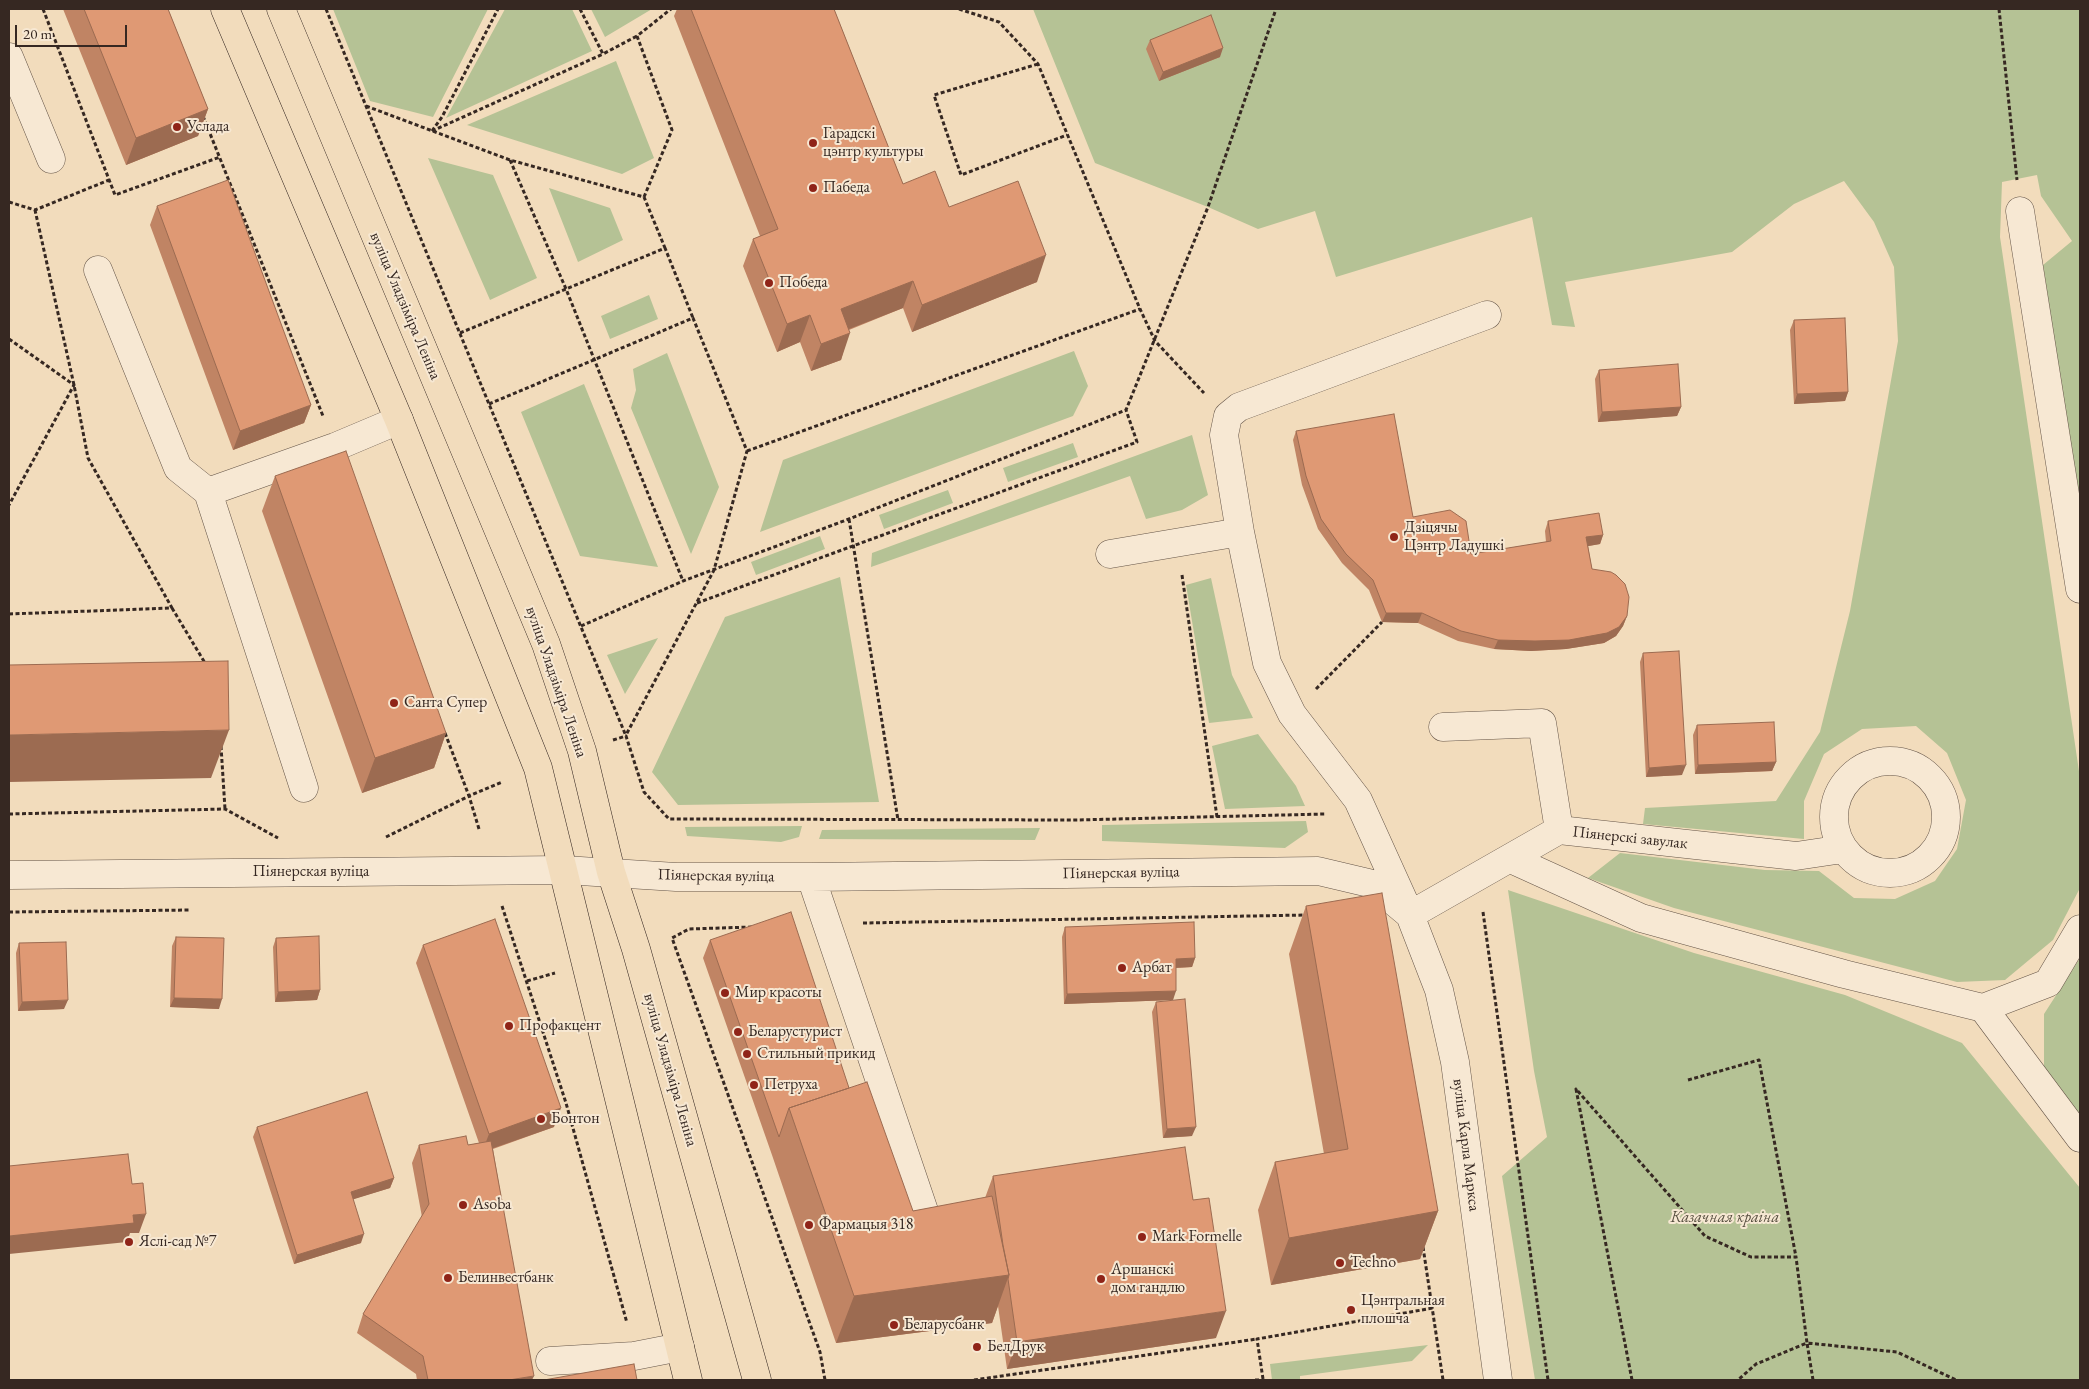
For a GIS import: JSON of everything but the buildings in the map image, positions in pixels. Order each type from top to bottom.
[{"type":"main road","points":[[225,9],[399,420],[538,768],[688,1380]]},
{"type":"main road","name":"вуліца Уладзіміра Леніна","points":[[280,9],[546,644],[582,751],[612,872],[639,958],[757,1380]]},
{"type":"street","points":[[9,57],[51,159]]},
{"type":"street","points":[[2020,211],[2080,589]]},
{"type":"street","points":[[98,270],[178,468],[208,492],[304,788]]},
{"type":"street","points":[[1228,416],[1239,407],[1487,315]]},
{"type":"street","name":"вуліца Карла Маркса","points":[[1228,416],[1224,435],[1240,532],[1267,663],[1292,714],[1358,800],[1410,915],[1439,990],[1455,1062],[1498,1380]]},
{"type":"street","points":[[208,492],[335,447],[399,420]]},
{"type":"street","points":[[1110,554],[1240,532]]},
{"type":"street","points":[[1443,727],[1542,723],[1559,830]]},
{"type":"street","points":[[1892,760],[1909,763],[1925,772],[1937,785],[1944,801],[1945,828],[1935,852],[1922,864],[1905,872],[1888,874],[1870,871],[1855,862],[1843,849],[1835,833],[1833,816],[1836,798],[1844,782],[1858,770],[1874,763],[1892,760]]},
{"type":"street","name":"Піянерскі завулак","points":[[1410,915],[1559,830],[1796,856],[1843,849]]},
{"type":"street","points":[[1511,859],[1640,918],[1844,974],[1983,1008],[2048,983],[2080,929]]},
{"type":"street","name":"Піянерская вуліца","points":[[9,875],[564,870],[676,877],[811,877],[1318,872],[1373,884],[1410,915]]},
{"type":"street","points":[[811,877],[926,1217]]},
{"type":"street","points":[[1983,1008],[2080,1138]]},
{"type":"street","points":[[550,1361],[634,1356],[680,1347]]},
{"type":"path","points":[[43,9],[115,195],[220,157]]},
{"type":"path","points":[[326,9],[626,736],[644,792],[669,819],[1076,820],[1364,813]]},
{"type":"path","points":[[432,131],[442,117],[498,9]]},
{"type":"path","points":[[580,9],[603,54]]},
{"type":"path","points":[[432,131],[603,54],[637,36],[670,9]]},
{"type":"path","points":[[959,9],[999,22],[1038,64],[1140,310],[1155,341],[1228,416]]},
{"type":"path","points":[[697,603],[1137,442],[1126,410],[1208,207],[1276,9]]},
{"type":"path","points":[[1999,9],[2020,211]]},
{"type":"path","points":[[607,741],[626,736],[714,570],[747,451],[644,197],[672,130],[637,36]]},
{"type":"path","points":[[1038,64],[934,95],[961,175],[1067,135]]},
{"type":"path","points":[[366,106],[510,160],[644,197]]},
{"type":"path","points":[[201,111],[335,447]]},
{"type":"path","points":[[510,160],[566,289],[683,582]]},
{"type":"path","points":[[9,202],[35,210],[109,180]]},
{"type":"path","points":[[35,210],[74,385],[88,458],[172,608],[207,666]]},
{"type":"path","points":[[460,333],[665,248]]},
{"type":"path","points":[[747,451],[1140,310]]},
{"type":"path","points":[[489,404],[693,318]]},
{"type":"path","points":[[9,339],[74,385]]},
{"type":"path","points":[[9,505],[74,385]]},
{"type":"path","points":[[581,626],[683,582],[1126,410]]},
{"type":"path","points":[[849,519],[898,820]]},
{"type":"path","points":[[1176,544],[1182,572],[1217,816]]},
{"type":"path","points":[[9,614],[172,608]]},
{"type":"path","points":[[1292,714],[1382,622]]},
{"type":"path","points":[[445,732],[469,796],[479,830]]},
{"type":"path","points":[[221,741],[225,809]]},
{"type":"path","points":[[382,839],[469,796],[502,782]]},
{"type":"path","points":[[9,814],[225,809],[287,842]]},
{"type":"path","points":[[1478,877],[1548,1380]]},
{"type":"path","points":[[503,906],[568,1112],[628,1324],[634,1356]]},
{"type":"path","points":[[827,924],[1311,915]]},
{"type":"path","points":[[758,927],[689,930],[672,938],[820,1352],[825,1380]]},
{"type":"path","points":[[527,981],[556,973]]},
{"type":"path","points":[[1688,1080],[1759,1060],[1796,1258],[1813,1380]]},
{"type":"path","points":[[1632,1380],[1576,1089],[1705,1236],[1751,1257],[1796,1258]]},
{"type":"path","points":[[1422,1239],[1443,1380]]},
{"type":"path","points":[[974,1380],[1257,1339],[1432,1308]]},
{"type":"path","points":[[1256,1380],[1263,1380],[1257,1339]]},
{"type":"path","points":[[1738,1380],[1756,1364],[1807,1343],[1897,1352],[1956,1380]]},
{"type":"green space","points":[[333,9],[488,9],[433,117],[370,101]]},
{"type":"green space","points":[[505,9],[572,9],[592,51],[446,118]]},
{"type":"green space","points":[[591,9],[652,9],[605,37]]},
{"type":"green space","points":[[1033,9],[2080,9],[2080,511],[2043,265],[2072,241],[2041,196],[2037,175],[2002,182],[2000,237],[2080,778],[2080,888],[2053,940],[2005,980],[1957,982],[1674,908],[1588,878],[1620,853],[1765,870],[1819,871],[1854,898],[1895,899],[1935,881],[1957,849],[1966,800],[1947,753],[1916,726],[1862,729],[1824,754],[1804,801],[1804,839],[1643,824],[1645,808],[1776,801],[1820,732],[1850,611],[1898,341],[1894,267],[1874,222],[1844,181],[1794,204],[1732,252],[1565,282],[1575,327],[1552,325],[1532,217],[1336,277],[1315,211],[1258,229],[1208,207],[1095,163]]},
{"type":"green space","points":[[616,61],[654,158],[622,174],[467,125]]},
{"type":"green space","points":[[428,158],[493,175],[537,278],[490,300]]},
{"type":"green space","points":[[549,188],[610,208],[623,240],[578,262]]},
{"type":"green space","points":[[649,295],[658,319],[610,339],[601,316]]},
{"type":"green space","points":[[1074,351],[1088,386],[1073,416],[760,532],[783,460]]},
{"type":"green space","points":[[667,353],[719,487],[691,554],[631,408],[636,390],[633,369]]},
{"type":"green space","points":[[584,384],[658,567],[580,556],[521,412]]},
{"type":"green space","points":[[1192,435],[1208,495],[1182,510],[1146,519],[1130,476],[871,567],[872,553]]},
{"type":"green space","points":[[1073,443],[1078,457],[1008,482],[1003,468]]},
{"type":"green space","points":[[948,490],[953,503],[884,529],[879,515]]},
{"type":"green space","points":[[820,536],[825,549],[756,575],[751,562]]},
{"type":"green space","points":[[840,577],[879,802],[678,805],[652,772],[725,617]]},
{"type":"green space","points":[[1211,578],[1232,675],[1253,718],[1209,723],[1186,585]]},
{"type":"green space","points":[[658,638],[625,694],[607,655]]},
{"type":"green space","points":[[1258,734],[1296,786],[1305,806],[1225,809],[1212,746]]},
{"type":"green space","points":[[1306,821],[1308,832],[1285,848],[1102,841],[1102,825]]},
{"type":"green space","points":[[802,826],[799,837],[781,842],[687,836],[685,827]]},
{"type":"green space","points":[[1040,828],[1035,840],[819,839],[822,830]]},
{"type":"green space","name":"Казачная краіна","points":[[1508,890],[1694,953],[1845,995],[1962,1043],[2080,1188],[2080,1380],[1535,1380],[1502,1176],[1547,1137],[1534,1071]]},
{"type":"green space","points":[[2080,958],[2080,1122],[2044,1069],[2044,1014]]},
{"type":"green space","points":[[1428,1345],[1412,1361],[1300,1376],[1300,1380],[1272,1380],[1270,1364]]},
{"type":"place","name":"Услада","points":[[177,127]]},
{"type":"place","name":"Гарадскі цэнтр культуры","points":[[813,143]]},
{"type":"place","name":"Пабеда","points":[[813,188]]},
{"type":"place","name":"Победа","points":[[769,283]]},
{"type":"place","name":"Дзіцячы Цэнтр Ладушкі","points":[[1394,537]]},
{"type":"place","name":"Санта Супер","points":[[394,703]]},
{"type":"place","name":"Арбат","points":[[1122,968]]},
{"type":"place","name":"Мир красоты","points":[[725,993]]},
{"type":"place","name":"Профакцент","points":[[509,1026]]},
{"type":"place","name":"Беларустурист","points":[[738,1032]]},
{"type":"place","name":"Стильный прикид","points":[[747,1054]]},
{"type":"place","name":"Петруха","points":[[754,1085]]},
{"type":"place","name":"Бонтон","points":[[541,1119]]},
{"type":"place","name":"Asoba","points":[[463,1205]]},
{"type":"place","name":"Фармацыя 318","points":[[809,1225]]},
{"type":"place","name":"Mark Formelle","points":[[1142,1237]]},
{"type":"place","name":"Яслі-сад №7","points":[[129,1242]]},
{"type":"place","name":"Techno","points":[[1340,1263]]},
{"type":"place","name":"Белинвестбанк","points":[[448,1278]]},
{"type":"place","name":"Аршанскі дом гандлю","points":[[1101,1279]]},
{"type":"place","name":"Цэнтральная плошча","points":[[1351,1310]]},
{"type":"place","name":"Беларусбанк","points":[[894,1325]]},
{"type":"place","name":"БелДрук","points":[[977,1347]]}]
